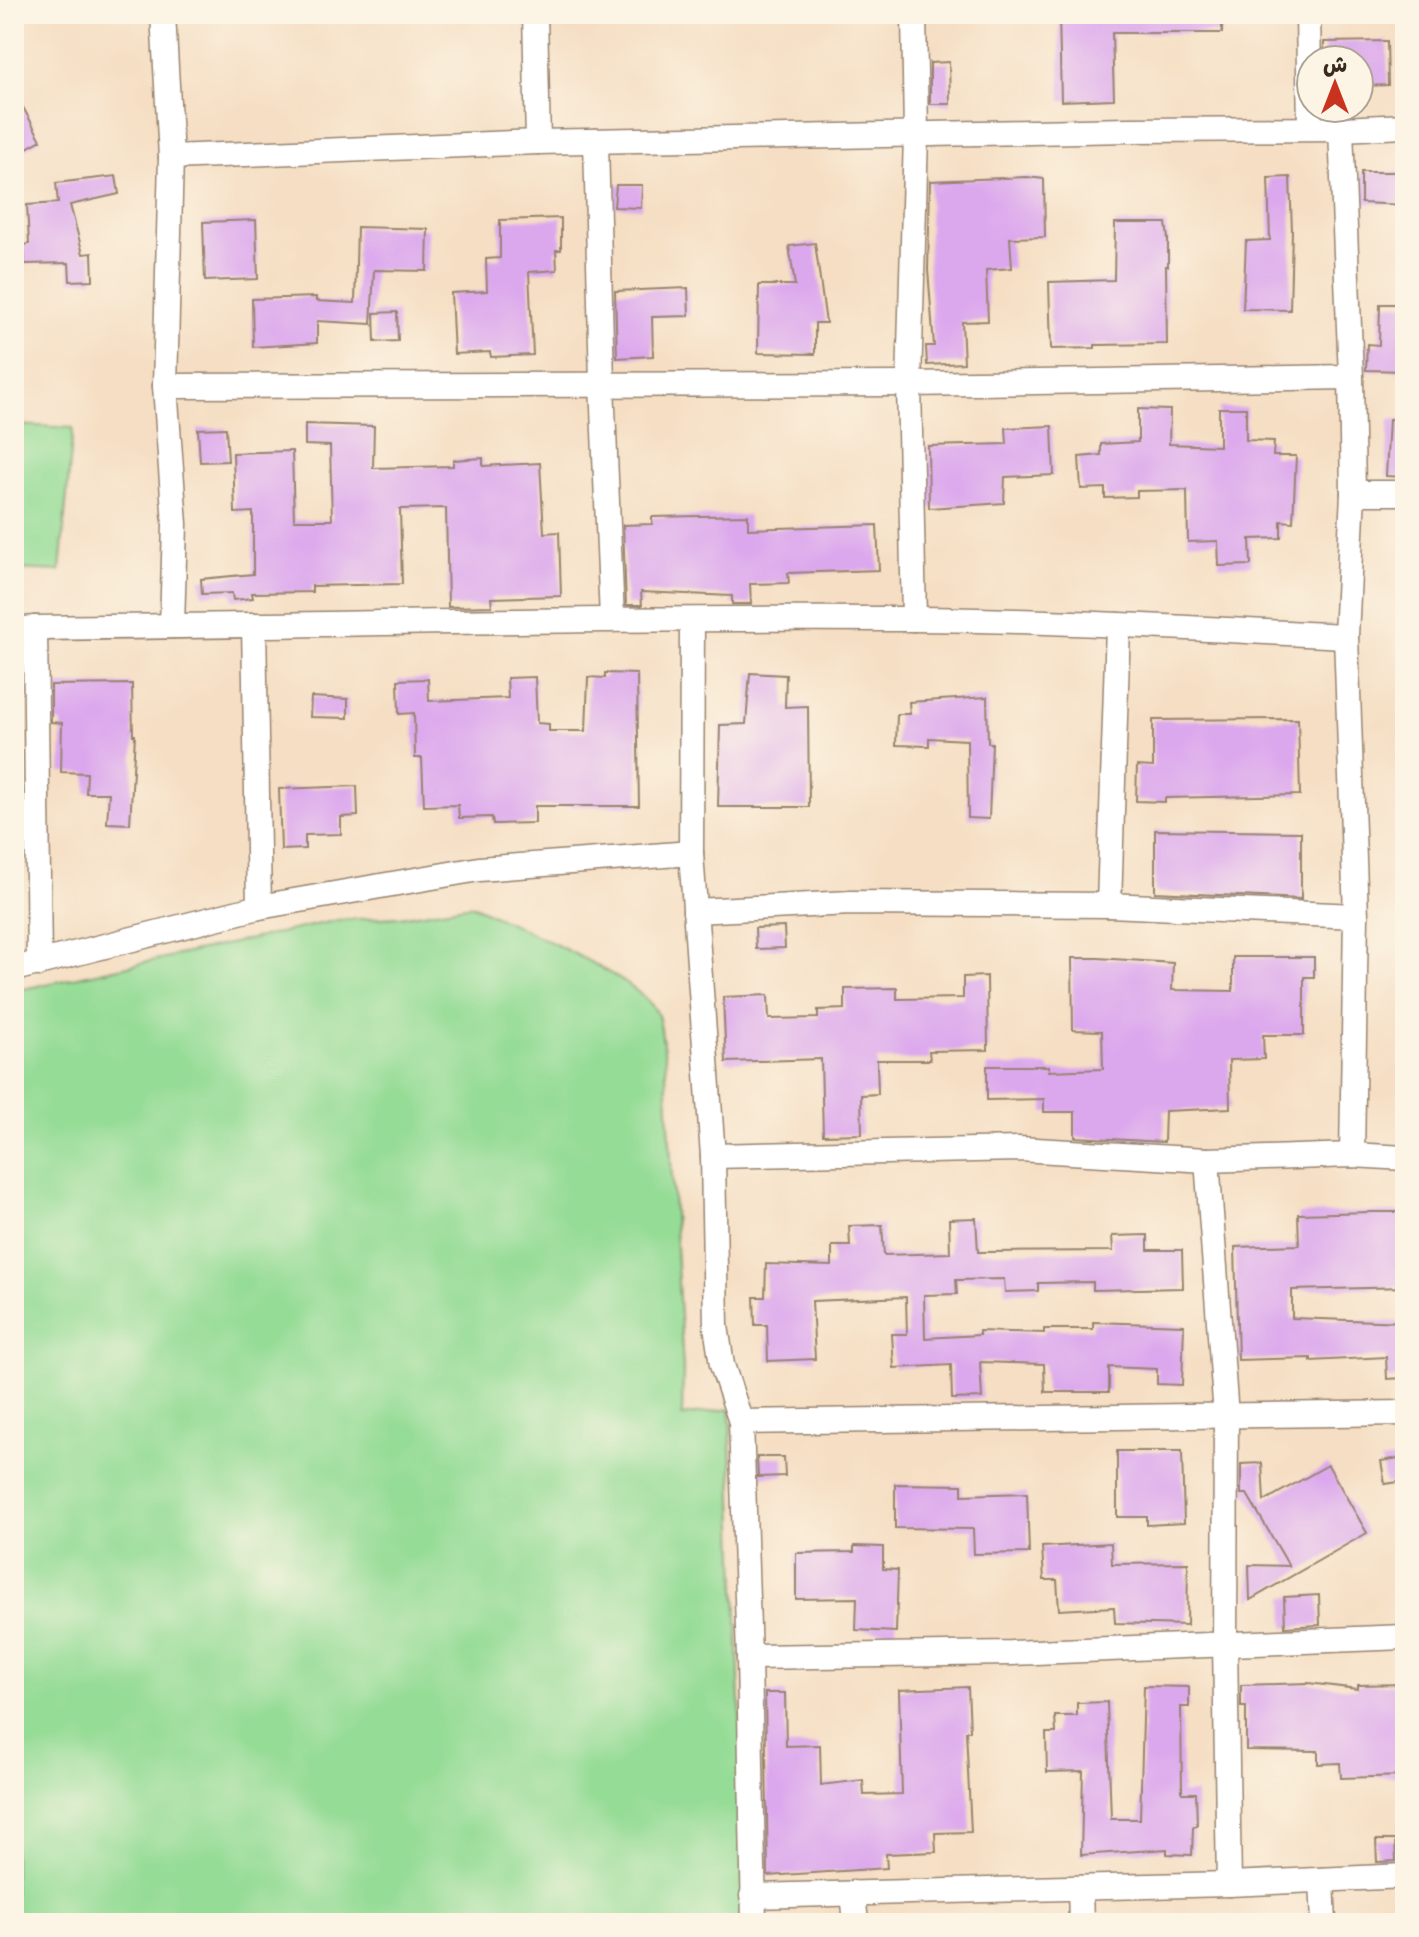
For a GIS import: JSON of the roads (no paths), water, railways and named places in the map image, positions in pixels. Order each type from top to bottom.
[{"type":"street","points":[[163,14],[171,157],[165,386],[175,524],[172,626]]},
{"type":"street","points":[[535,14],[538,142]]},
{"type":"street","points":[[914,14],[916,135],[909,384],[914,619]]},
{"type":"street","points":[[1308,14],[1310,128]]},
{"type":"street","points":[[171,157],[538,142],[1405,126]]},
{"type":"street","points":[[1341,129],[1353,493],[1346,636],[1356,916],[1352,1155]]},
{"type":"street","points":[[596,141],[612,619]]},
{"type":"street","points":[[165,386],[909,384],[1351,377]]},
{"type":"street","points":[[1353,493],[1405,493]]},
{"type":"street","points":[[39,964],[25,629],[612,619],[914,619],[1346,636]]},
{"type":"street","points":[[692,621],[691,853],[713,1156],[716,1326],[722,1365],[741,1422],[754,1923]]},
{"type":"street","points":[[254,625],[259,907]]},
{"type":"street","points":[[1109,905],[1118,625]]},
{"type":"street","points":[[14,969],[259,907],[479,869],[691,853]]},
{"type":"street","points":[[695,911],[850,903],[1109,905],[1356,916]]},
{"type":"street","points":[[713,1156],[1019,1149],[1207,1160],[1352,1155],[1405,1158]]},
{"type":"street","points":[[1207,1160],[1226,1416],[1225,1644],[1229,1884]]},
{"type":"street","points":[[741,1422],[1405,1413]]},
{"type":"street","points":[[749,1657],[1011,1653],[1405,1637]]},
{"type":"street","points":[[752,1896],[1229,1884],[1405,1876]]},
{"type":"street","points":[[1322,1880],[1324,1923]]},
{"type":"street","points":[[1080,1888],[1081,1923]]},
{"type":"street","points":[[853,1893],[856,1923]]}]
